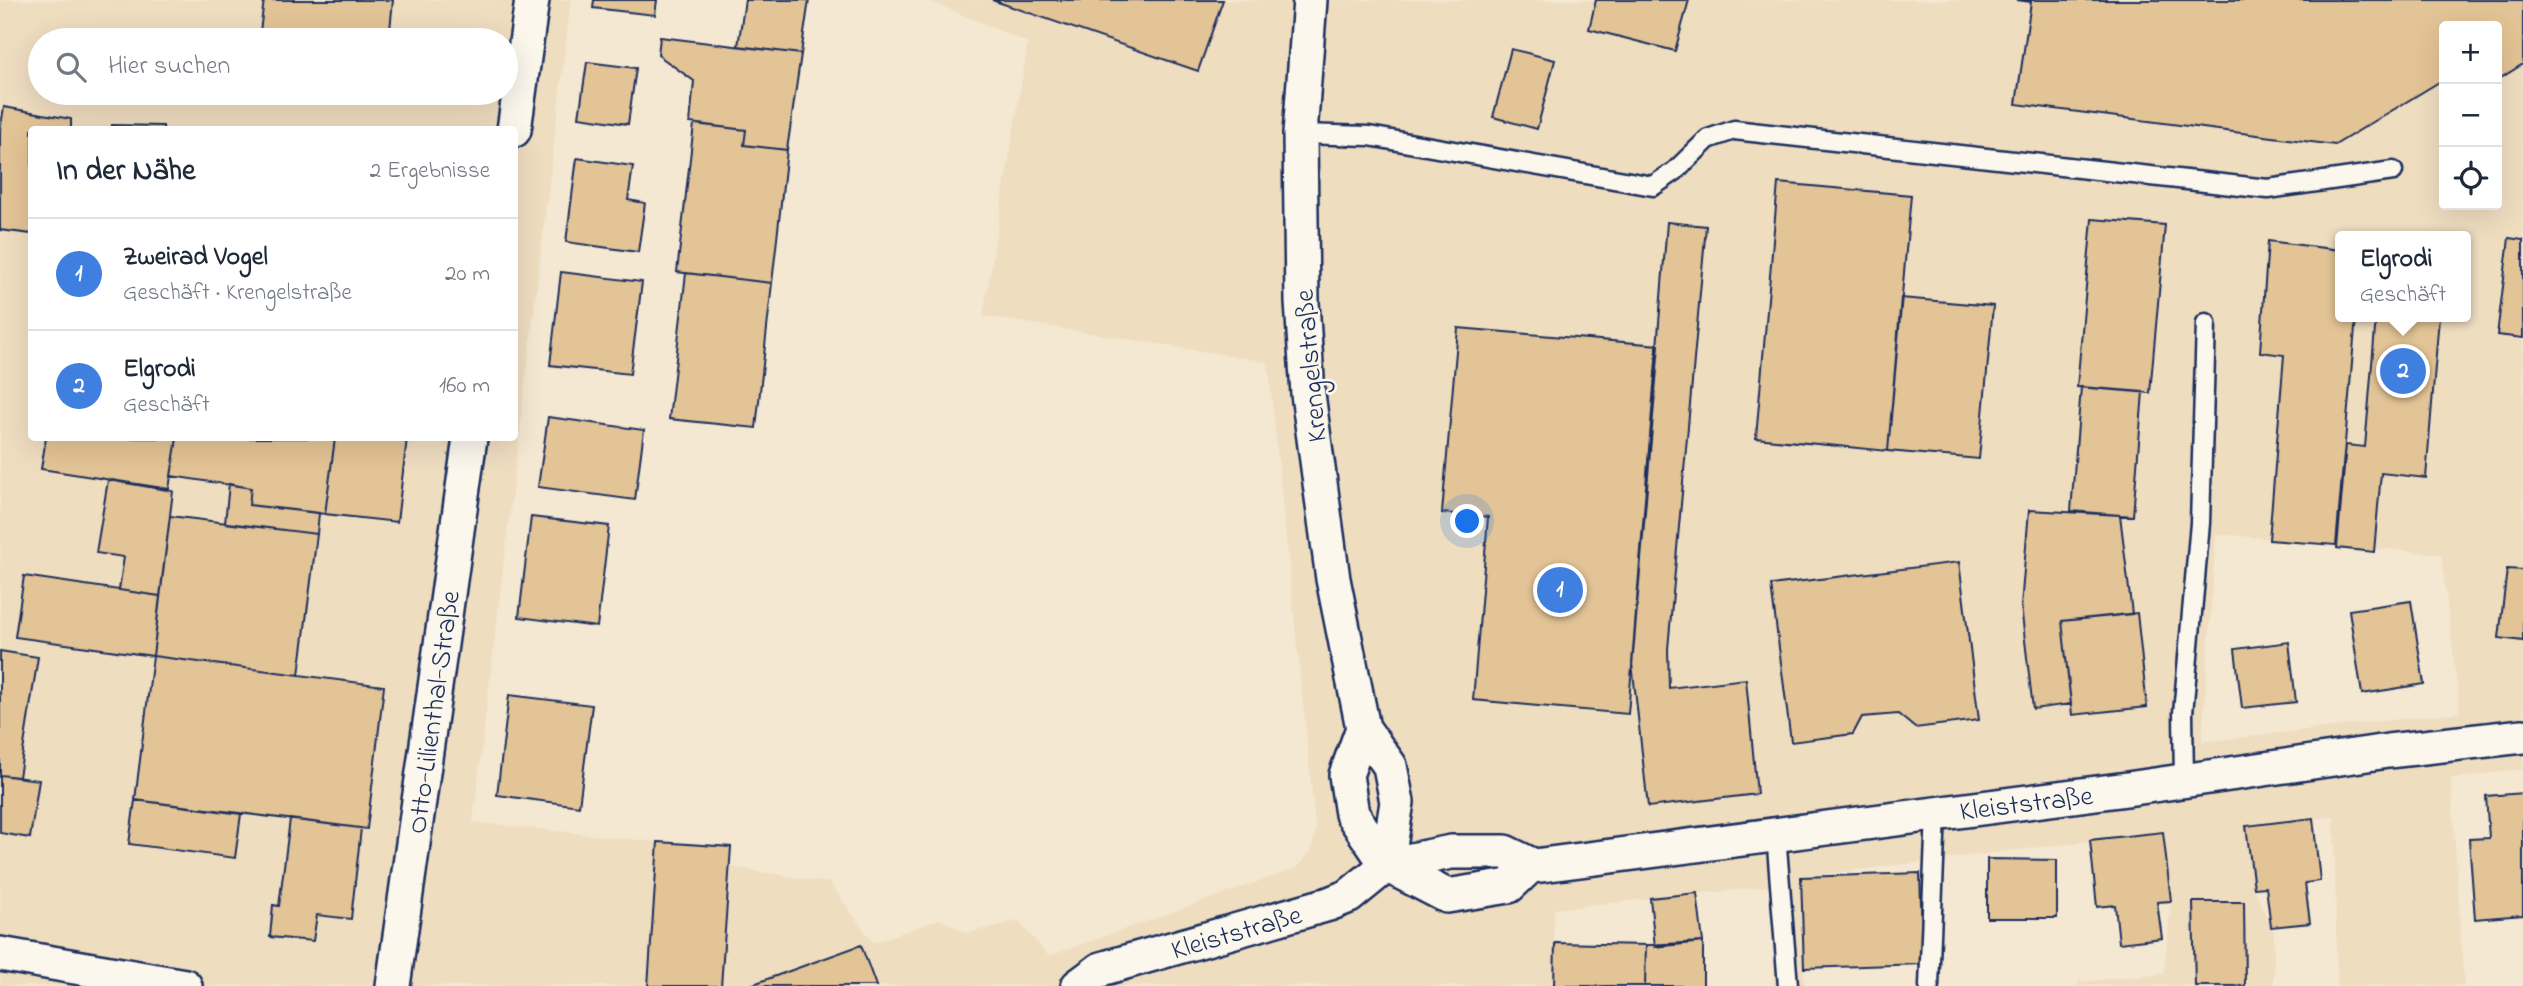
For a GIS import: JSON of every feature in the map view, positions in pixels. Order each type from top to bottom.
[{"type":"street","points":[[518,103],[533,0]]},
{"type":"street","name":"Krengelstraße","points":[[1310,0],[1300,134],[1302,302],[1308,394],[1333,579],[1363,727],[1390,766],[1397,802],[1387,865]]},
{"type":"street","points":[[515,126],[518,105]]},
{"type":"street","name":"Otto-Lilienthal-Straße","points":[[393,986],[470,441]]},
{"type":"street","points":[[1363,727],[1346,775],[1352,814],[1387,865]]},
{"type":"street","name":"Kleiststraße","points":[[1078,986],[1101,969],[1329,904],[1349,896],[1387,865],[1447,896],[1508,886],[1529,867],[2184,781],[2388,751],[2523,736]]},
{"type":"street","points":[[0,954],[185,986]]},
{"type":"lane","points":[[1300,134],[1369,136],[1653,186],[1675,171],[1708,139],[1734,130],[2279,190],[2392,171]]},
{"type":"lane","points":[[2184,781],[2183,713],[2200,523],[2206,323]]},
{"type":"lane","points":[[1929,986],[1935,899],[1936,813]]},
{"type":"lane","points":[[1776,834],[1788,986]]},
{"type":"shaded area","points":[[0,0],[571,0],[473,822],[658,842],[730,867],[830,883],[873,943],[940,919],[967,933],[1018,921],[1049,956],[1297,868],[1311,851],[1316,831],[1268,362],[983,316],[1028,43],[928,0],[2523,0],[2523,769],[2451,779],[2464,986],[2337,986],[2334,817],[2246,826],[2254,888],[2274,932],[2274,986],[2078,986],[2078,982],[2164,974],[2171,901],[2163,832],[1802,877],[1804,986],[1774,986],[1772,886],[1554,909],[1554,986],[0,986]],"holes":[[[2216,534],[2441,554],[2460,712],[2202,742]]]},
{"type":"building","points":[[264,0],[393,0],[390,28],[260,28]]},
{"type":"building","points":[[594,0],[657,0],[655,15],[593,8]]},
{"type":"building","points":[[745,0],[809,0],[801,54],[738,46]]},
{"type":"building","points":[[992,0],[1223,0],[1198,71]]},
{"type":"building","points":[[1596,0],[1689,0],[1675,51],[1589,29]]},
{"type":"building","points":[[2017,0],[2523,0],[2523,64],[2502,77],[2502,21],[2439,21],[2439,82],[2335,145],[2016,104],[2031,2]]},
{"type":"building","points":[[660,37],[801,54],[787,150],[744,145],[746,130],[690,123],[694,81],[658,55]]},
{"type":"building","points":[[1511,49],[1555,60],[1537,129],[1493,117]]},
{"type":"building","points":[[587,62],[636,68],[628,124],[579,117]]},
{"type":"building","points":[[4,107],[71,119],[71,126],[28,126],[28,234],[0,230],[0,131]]},
{"type":"building","points":[[694,124],[746,130],[744,145],[787,150],[772,283],[677,272]]},
{"type":"building","points":[[577,158],[633,166],[628,200],[645,203],[638,252],[566,242]]},
{"type":"building","points":[[1778,183],[1911,195],[1888,451],[1756,438]]},
{"type":"building","points":[[2092,219],[2165,225],[2150,393],[2077,387]]},
{"type":"building","points":[[1667,222],[1706,226],[1668,649],[1669,688],[1746,679],[1757,794],[1648,807],[1632,663]]},
{"type":"building","points":[[2509,238],[2523,240],[2523,338],[2497,335]]},
{"type":"building","points":[[2268,241],[2335,249],[2335,322],[2356,322],[2336,545],[2269,540],[2284,355],[2260,352]]},
{"type":"building","points":[[561,272],[642,282],[630,374],[550,365]]},
{"type":"building","points":[[686,273],[772,283],[756,428],[669,419]]},
{"type":"building","points":[[1901,298],[1993,306],[1979,459],[1888,451]]},
{"type":"building","points":[[2376,322],[2439,322],[2426,478],[2381,473],[2374,552],[2337,548],[2346,445],[2365,447]]},
{"type":"building","points":[[1458,328],[1659,345],[1628,714],[1473,700],[1488,517],[1442,513]]},
{"type":"building","points":[[2081,387],[2143,392],[2133,516],[2071,511]]},
{"type":"building","points":[[548,417],[644,430],[635,500],[538,487]]},
{"type":"building","points":[[46,441],[177,441],[169,489],[41,469]]},
{"type":"building","points":[[177,441],[335,441],[325,514],[249,505],[251,488],[171,476]]},
{"type":"building","points":[[335,441],[407,441],[397,522],[325,514]]},
{"type":"building","points":[[108,480],[173,491],[160,596],[119,590],[124,557],[96,553]]},
{"type":"building","points":[[229,484],[251,488],[249,505],[319,513],[317,534],[225,523]]},
{"type":"building","points":[[2029,510],[2120,515],[2132,614],[2062,621],[2071,704],[2033,709],[2021,606]]},
{"type":"building","points":[[170,516],[317,534],[299,675],[153,656]]},
{"type":"building","points":[[531,517],[609,526],[597,627],[519,617]]},
{"type":"building","points":[[1959,562],[1979,720],[1915,728],[1898,714],[1862,717],[1853,734],[1791,742],[1771,585]]},
{"type":"building","points":[[2507,569],[2523,570],[2523,641],[2499,638]]},
{"type":"building","points":[[24,576],[160,596],[153,656],[15,637]]},
{"type":"building","points":[[2411,601],[2424,684],[2362,694],[2349,610]]},
{"type":"building","points":[[2137,613],[2147,707],[2072,715],[2062,621]]},
{"type":"building","points":[[2289,642],[2296,702],[2242,708],[2235,649]]},
{"type":"building","points":[[0,651],[38,657],[19,777],[0,775]]},
{"type":"building","points":[[153,656],[384,686],[367,829],[135,800]]},
{"type":"building","points":[[509,695],[592,705],[579,806],[497,795]]},
{"type":"building","points":[[0,775],[39,780],[30,838],[0,833]]},
{"type":"building","points":[[2523,793],[2523,915],[2475,919],[2469,839],[2489,838],[2486,796]]},
{"type":"building","points":[[135,800],[241,814],[235,858],[129,844]]},
{"type":"building","points":[[2313,818],[2320,881],[2305,883],[2310,923],[2271,927],[2266,887],[2254,888],[2246,826]]},
{"type":"building","points":[[290,819],[361,828],[351,919],[317,915],[313,941],[270,937],[273,905],[279,906]]},
{"type":"building","points":[[2163,832],[2171,901],[2157,902],[2162,938],[2119,943],[2115,905],[2097,907],[2090,840]]},
{"type":"building","points":[[658,842],[731,847],[721,986],[648,986]]},
{"type":"building","points":[[1987,859],[2057,860],[2057,918],[1987,918]]},
{"type":"building","points":[[1920,873],[1923,964],[1804,968],[1801,877]]},
{"type":"building","points":[[1697,893],[1703,942],[1655,947],[1650,898]]},
{"type":"building","points":[[2193,902],[2244,902],[2245,986],[2195,986]]},
{"type":"building","points":[[1703,942],[1703,986],[1645,986],[1646,945]]},
{"type":"building","points":[[1555,943],[1646,945],[1645,986],[1554,986]]},
{"type":"building","points":[[861,945],[876,986],[751,985]]},
{"type":"place","name":"Elgrodi","points":[[2403,371]]},
{"type":"place","name":"Zweirad Vogel","points":[[1560,590]]}]
